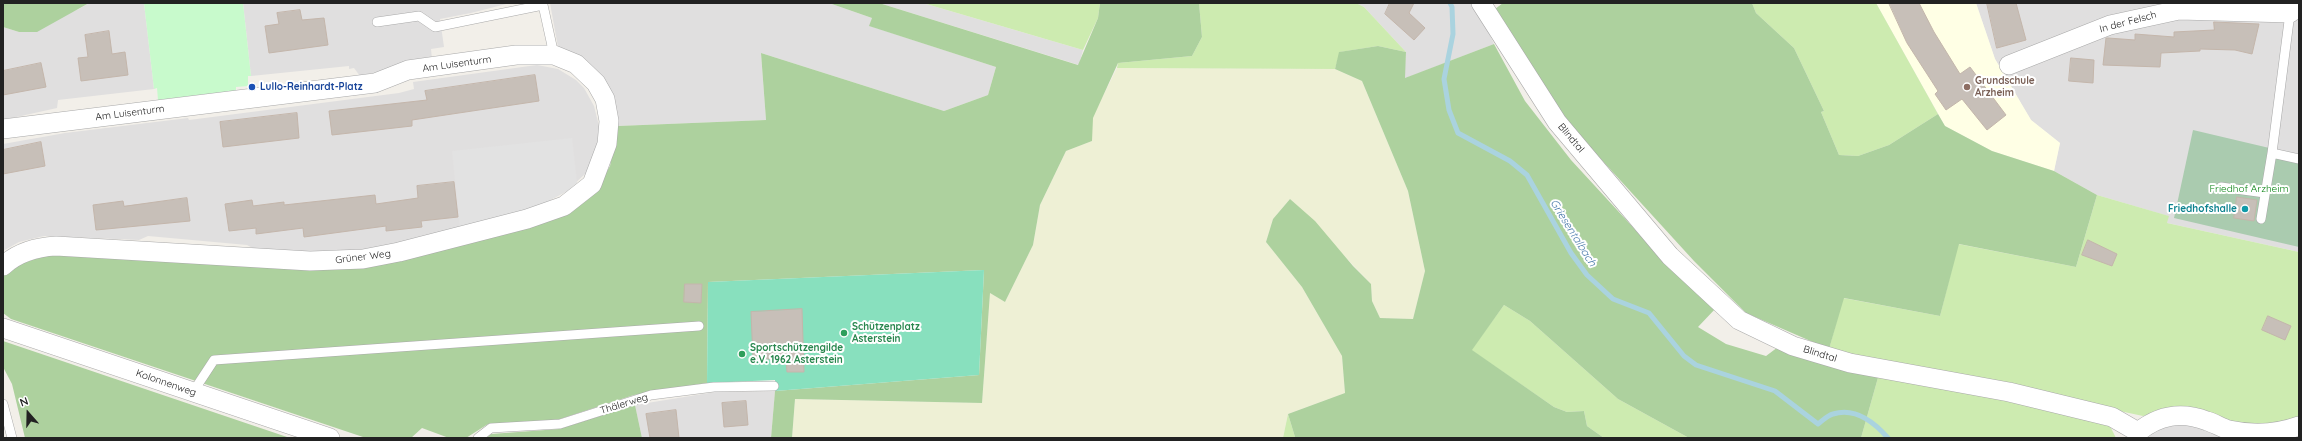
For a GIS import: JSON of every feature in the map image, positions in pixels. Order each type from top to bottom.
[{"type":"street","name":"Blindtal","points":[[1481,3],[1557,122],[1670,256],[1739,320],[1793,346],[1850,363],[2031,397],[2112,417],[2135,435],[2156,420],[2174,414],[2192,416],[2229,430],[2239,431],[2266,433],[2281,432],[2299,426]]},
{"type":"street","name":"In der Felsch","points":[[2009,65],[2110,25],[2179,10],[2294,10]]},
{"type":"street","name":"Am Luisenturm","points":[[3,129],[328,90],[375,83],[408,70],[516,56],[554,55],[572,62],[585,71]]},
{"type":"street","name":"Grüner Weg","points":[[3,266],[10,259],[25,252],[42,247],[56,246],[310,261],[363,259],[399,252],[527,219],[564,206],[592,184],[601,164],[607,144],[609,121],[605,99],[596,83],[585,71]]},
{"type":"street","name":"Kolonnenweg","points":[[3,328],[330,438]]},
{"type":"lane","points":[[377,22],[419,16],[435,28],[543,5],[554,55]]},
{"type":"lane","points":[[2261,219],[2294,10]]},
{"type":"lane","points":[[2272,153],[2299,159]]},
{"type":"lane","points":[[2221,187],[2265,193]]},
{"type":"lane","points":[[193,392],[214,360],[699,326]]},
{"type":"lane","name":"Thälerweg","points":[[478,438],[491,428],[560,424],[651,395],[714,387],[774,386]]},
{"type":"lane","points":[[3,404],[12,438]]},
{"type":"shaded area","points":[[89,3],[144,3],[154,89],[58,100],[57,108],[3,120],[3,27],[19,32],[79,9]]},
{"type":"shaded area","points":[[243,3],[510,3],[440,19],[444,47],[431,49],[432,59],[360,76],[354,68],[349,69],[349,66],[251,76]]},
{"type":"shaded area","points":[[550,3],[829,3],[872,18],[870,26],[996,67],[988,95],[944,111],[761,53],[766,120],[618,126],[582,58],[558,47]]},
{"type":"shaded area","points":[[879,3],[923,3],[1083,50],[1079,65]]},
{"type":"shaded area","points":[[1356,3],[1472,3],[1481,16],[1494,44],[1404,79],[1406,52],[1364,7]]},
{"type":"shaded area","name":"Grundschule Arzheim","points":[[1876,3],[1976,3],[1995,59],[2031,120],[2060,143],[2054,171],[1992,151],[1945,126]]},
{"type":"shaded area","points":[[1976,3],[2299,3],[2299,252],[2167,223],[2168,216],[2097,195],[2054,171],[2060,143],[2031,120],[1995,59]]},
{"type":"shaded area","points":[[537,65],[558,69],[576,80],[584,88],[594,106],[599,126],[599,140],[586,173],[567,191],[539,206],[400,244],[351,253],[256,250],[247,245],[148,236],[139,240],[44,236],[19,242],[3,251],[3,144],[65,133],[188,118],[189,120],[399,93],[414,89],[413,82]]},
{"type":"shaded area","points":[[1117,68],[1335,69],[1362,81],[1408,191],[1425,271],[1413,319],[1380,318],[1372,301],[1371,284],[1290,199],[1273,219],[1266,242],[1302,287],[1342,356],[1345,393],[1288,414],[1283,438],[792,438],[795,399],[982,403],[990,293],[1005,302],[1033,245],[1040,205],[1066,151],[1092,141],[1092,118]]},
{"type":"shaded area","points":[[572,138],[577,183],[567,191],[539,206],[460,228],[452,151]]},
{"type":"shaded area","points":[[775,391],[771,438],[642,438],[635,405],[715,392]]},
{"type":"shaded area","points":[[2174,419],[2264,438],[2144,438]]},
{"type":"green space","points":[[3,3],[89,3],[37,32],[19,32],[3,27]]},
{"type":"green space","points":[[144,3],[243,3],[251,76],[248,76],[248,86],[236,87],[236,91],[158,100],[157,88],[154,89]]},
{"type":"green space","points":[[829,3],[879,3],[1078,65],[1098,18],[1100,3],[1199,3],[1202,37],[1192,56],[1118,63],[1093,118],[1092,141],[1066,151],[1040,205],[1033,245],[1005,302],[990,293],[982,403],[795,399],[792,438],[771,438],[775,391],[979,375],[984,270],[708,282],[707,383],[634,395],[557,420],[488,424],[466,438],[449,438],[422,428],[411,438],[366,438],[11,319],[3,313],[3,276],[17,265],[48,254],[309,269],[524,228],[601,181],[610,166],[618,126],[766,120],[761,53],[944,111],[988,95],[996,67],[869,26],[872,18]]},
{"type":"green space","points":[[923,3],[1100,3],[1098,18],[1083,50]]},
{"type":"green space","points":[[1199,3],[1356,3],[1364,7],[1406,52],[1378,46],[1340,52],[1335,69],[1117,68],[1118,63],[1192,56],[1202,37]]},
{"type":"green space","points":[[1503,3],[1752,3],[1756,13],[1794,48],[1824,111],[1821,112],[1839,155],[1858,156],[1889,145],[1938,114],[1945,126],[1992,151],[2054,171],[2097,195],[2076,267],[1959,244],[1940,316],[1844,298],[1829,349],[1746,313],[1694,261],[1567,122],[1495,9]]},
{"type":"green space","points":[[1752,3],[1876,3],[1938,114],[1889,145],[1858,156],[1839,155],[1821,112],[1824,111],[1794,48],[1756,13]]},
{"type":"green space","points":[[1494,44],[1525,101],[1571,160],[1653,249],[1716,308],[1698,327],[1726,344],[1766,356],[1778,347],[1879,374],[1861,438],[1689,438],[1618,399],[1530,321],[1504,305],[1472,350],[1554,407],[1567,412],[1584,411],[1587,426],[1604,438],[1295,437],[1288,414],[1345,393],[1342,356],[1302,287],[1266,242],[1273,219],[1290,199],[1315,221],[1353,266],[1371,284],[1372,301],[1380,318],[1413,319],[1425,271],[1408,191],[1362,81],[1335,69],[1339,52],[1378,46],[1406,52],[1405,78]]},
{"type":"green space","name":"Friedhof Arzheim","points":[[2193,130],[2299,155],[2299,247],[2174,218]]},
{"type":"green space","points":[[2097,195],[2169,216],[2167,223],[2299,252],[2299,421],[2276,428],[2229,423],[2172,408],[2143,416],[1829,349],[1843,298],[1940,316],[1958,244],[2076,267]]},
{"type":"green space","name":"Schützenplatz Asterstein","points":[[984,270],[979,375],[775,391],[775,380],[707,383],[708,282]]},
{"type":"green space","points":[[1504,305],[1530,321],[1618,399],[1689,438],[1604,438],[1587,426],[1584,411],[1567,412],[1554,407],[1471,350]]},
{"type":"green space","points":[[3,341],[290,438],[25,438],[12,384],[3,367]]},
{"type":"green space","points":[[1879,374],[2104,422],[2111,428],[2116,438],[1861,438]]},
{"type":"green space","points":[[635,405],[642,438],[486,438],[491,434],[559,429]]},
{"type":"green space","points":[[1288,414],[1295,437],[1298,438],[1283,438]]},
{"type":"building","points":[[1390,3],[1414,3],[1409,13],[1425,28],[1414,40],[1385,14]]},
{"type":"building","points":[[1889,3],[1919,3],[1934,32],[1960,74],[1970,67],[2006,115],[1987,130],[1962,99],[1946,110],[1935,94],[1938,91],[1907,43]]},
{"type":"building","points":[[1987,3],[2016,3],[2026,40],[1997,48]]},
{"type":"building","points":[[300,10],[302,20],[324,18],[328,45],[269,53],[265,26],[279,24],[277,13]]},
{"type":"building","points":[[2214,22],[2259,24],[2252,54],[2235,50],[2200,49],[2200,51],[2161,53],[2160,67],[2103,65],[2106,38],[2135,40],[2135,34],[2174,37],[2174,32],[2214,30]]},
{"type":"building","points":[[109,31],[112,54],[125,52],[128,75],[81,81],[78,58],[88,57],[85,35]]},
{"type":"building","points":[[2071,58],[2094,60],[2093,83],[2069,81]]},
{"type":"building","points":[[41,63],[46,87],[3,95],[3,71]]},
{"type":"building","points":[[535,75],[539,101],[412,120],[412,126],[332,135],[329,111],[427,100],[425,91]]},
{"type":"building","points":[[297,113],[299,138],[223,147],[220,122]]},
{"type":"building","points":[[41,142],[45,166],[3,174],[3,150]]},
{"type":"building","points":[[454,182],[458,217],[421,221],[422,227],[386,231],[386,226],[304,237],[303,228],[256,234],[256,228],[229,231],[225,204],[252,200],[253,206],[284,202],[284,205],[375,195],[376,204],[418,198],[417,186]]},
{"type":"building","name":"Friedhofshalle","points":[[2237,197],[2257,200],[2254,221],[2234,218]]},
{"type":"building","points":[[187,198],[190,221],[96,230],[93,205],[123,201],[124,206]]},
{"type":"building","points":[[2088,240],[2117,254],[2112,266],[2082,255]]},
{"type":"building","points":[[685,284],[702,284],[701,303],[684,302]]},
{"type":"building","points":[[802,309],[804,372],[787,372],[786,359],[753,359],[751,312]]},
{"type":"building","points":[[2268,316],[2291,326],[2285,340],[2262,330]]},
{"type":"building","points":[[746,401],[748,425],[724,427],[722,403]]},
{"type":"building","points":[[676,410],[679,438],[650,438],[646,414]]},
{"type":"waterway","name":"Griesentalbach","points":[[1450,3],[1452,7],[1453,34],[1444,79],[1449,110],[1458,133],[1510,161],[1527,175],[1571,253],[1587,275],[1613,299],[1649,313],[1684,356],[1696,365],[1775,391],[1818,424],[1831,415],[1841,412],[1849,413],[1871,422],[1888,438]]},
{"type":"place","name":"Lullo-Reinhardt-Platz","points":[[252,87]]},
{"type":"place","name":"Grundschule Arzheim","points":[[1967,87]]},
{"type":"place","name":"Friedhofshalle","points":[[2245,209]]},
{"type":"place","name":"Schützenplatz Asterstein","points":[[844,333]]},
{"type":"place","name":"Sportschützengilde e.V. 1962 Asterstein","points":[[742,354]]}]
